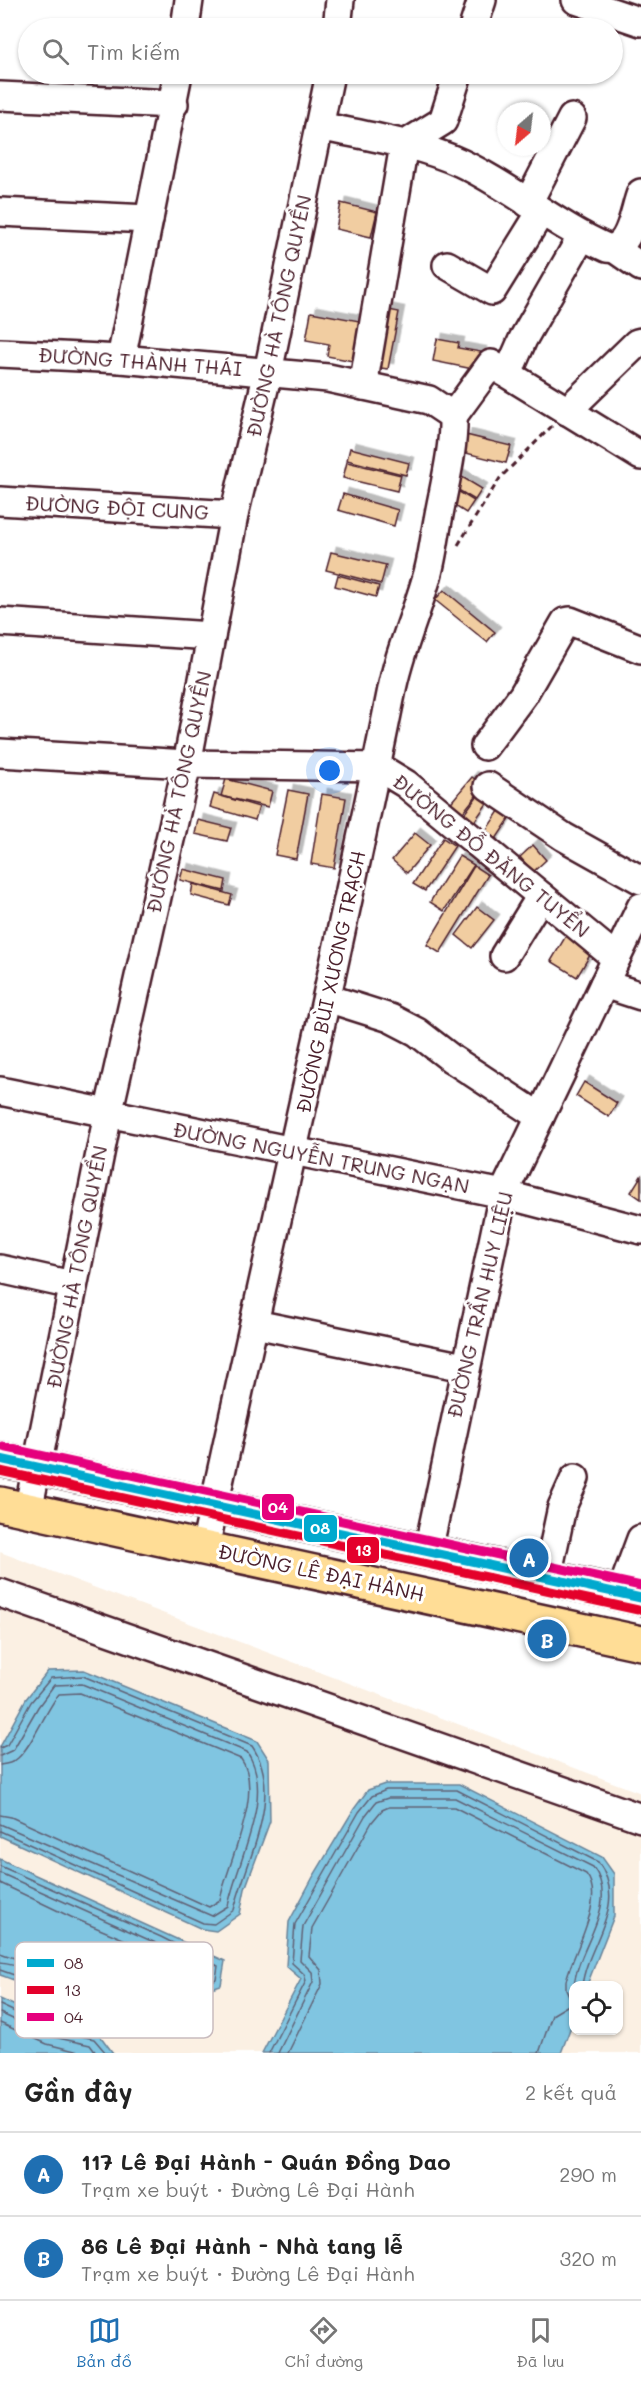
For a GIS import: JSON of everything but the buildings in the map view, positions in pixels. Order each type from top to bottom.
[{"type":"main road","points":[[0,1459],[631,1595]]},
{"type":"main road","name":"ĐƯỜNG LÊ ĐẠI HÀNH","points":[[14,1508],[641,1643]]},
{"type":"street","points":[[186,18],[189,0]]},
{"type":"street","points":[[338,18],[340,0]]},
{"type":"street","points":[[476,18],[482,0]]},
{"type":"street","points":[[576,0],[639,14]]},
{"type":"street","points":[[120,359],[177,84]]},
{"type":"street","name":"ĐƯỜNG HÀ TÔNG QUYỀN","points":[[14,1508],[38,1467],[72,1285],[187,764],[234,515],[268,372],[328,84]]},
{"type":"street","points":[[363,386],[404,144],[443,121],[455,84]]},
{"type":"street","points":[[0,96],[174,104]]},
{"type":"street","points":[[447,266],[492,291],[534,208],[572,118]]},
{"type":"street","points":[[319,126],[404,144],[459,162],[493,180],[534,208],[582,236],[615,249],[641,267]]},
{"type":"street","points":[[615,249],[627,236],[638,200]]},
{"type":"street","points":[[0,212],[149,219]]},
{"type":"street","points":[[508,373],[523,339],[582,236]]},
{"type":"street","points":[[567,411],[637,343],[641,342]]},
{"type":"street","name":"ĐƯỜNG THÀNH THÁI","points":[[0,353],[120,359],[328,378],[429,400],[453,416]]},
{"type":"street","points":[[453,416],[491,364],[641,456]]},
{"type":"street","name":"ĐƯỜNG BÙI XƯƠNG TRẠCH","points":[[205,1548],[378,767],[392,690],[412,616],[426,582],[447,473],[453,416]]},
{"type":"street","name":"ĐƯỜNG ĐỘI CUNG","points":[[0,501],[234,515]]},
{"type":"street","points":[[485,746],[518,704],[565,622],[570,621],[641,649]]},
{"type":"street","points":[[0,622],[211,636]]},
{"type":"street","name":"ĐƯỜNG ĐỖ ĐĂNG TUYỂN","points":[[0,753],[187,764],[378,767],[406,784],[616,958]]},
{"type":"street","points":[[488,786],[564,837],[641,880]]},
{"type":"street","points":[[504,956],[541,896]]},
{"type":"street","name":"ĐƯỜNG TRẦN HUY LIỆU","points":[[428,1551],[464,1367],[503,1194],[641,907]]},
{"type":"street","points":[[604,984],[641,996]]},
{"type":"street","points":[[327,998],[390,1018],[417,1032],[452,1059],[540,1117]]},
{"type":"street","name":"ĐƯỜNG NGUYỄN TRUNG NGẠN","points":[[0,1090],[503,1194],[641,1230]]},
{"type":"street","points":[[0,1269],[72,1285]]},
{"type":"street","points":[[255,1324],[464,1367]]},
{"type":"street","points":[[547,1577],[562,1507],[575,1478]]},
{"type":"street","points":[[631,1595],[641,1539]]},
{"type":"street","points":[[0,1593],[641,1818]]},
{"type":"path","points":[[456,549],[500,478],[567,411]]},
{"type":"shaded area","points":[[0,1552],[641,1793],[641,2053],[0,2053]]},
{"type":"water","points":[[84,1670],[257,1741],[269,1760],[270,1821],[245,1889],[240,1914],[216,1931],[202,1929],[0,1836],[0,1747],[26,1699],[48,1671]]},
{"type":"water","points":[[385,1784],[459,1784],[602,1857],[614,1874],[614,1916],[589,1981],[569,1981],[569,2032],[561,2053],[262,2053],[301,1979],[286,1966],[289,1922],[313,1877],[368,1790]]},
{"type":"water","points":[[0,1859],[183,1942],[15,1942],[15,1981],[0,1975]]},
{"type":"water","points":[[213,1956],[225,1961],[221,1985],[213,1987]]},
{"type":"water","points":[[0,1999],[15,2006],[15,2038],[102,2038],[113,2053],[0,2053]]},
{"type":"transit line","name":"04","points":[[3,1447],[641,1586]]},
{"type":"transit line","name":"08","points":[[0,1459],[641,1598]]},
{"type":"transit line","name":"13","points":[[0,1471],[638,1610]]},
{"type":"place","name":"117 Lê Đại Hành - Quán Đồng Dao","points":[[529,1558]]},
{"type":"place","name":"86 Lê Đại Hành - Nhà tang lễ","points":[[547,1639]]}]
